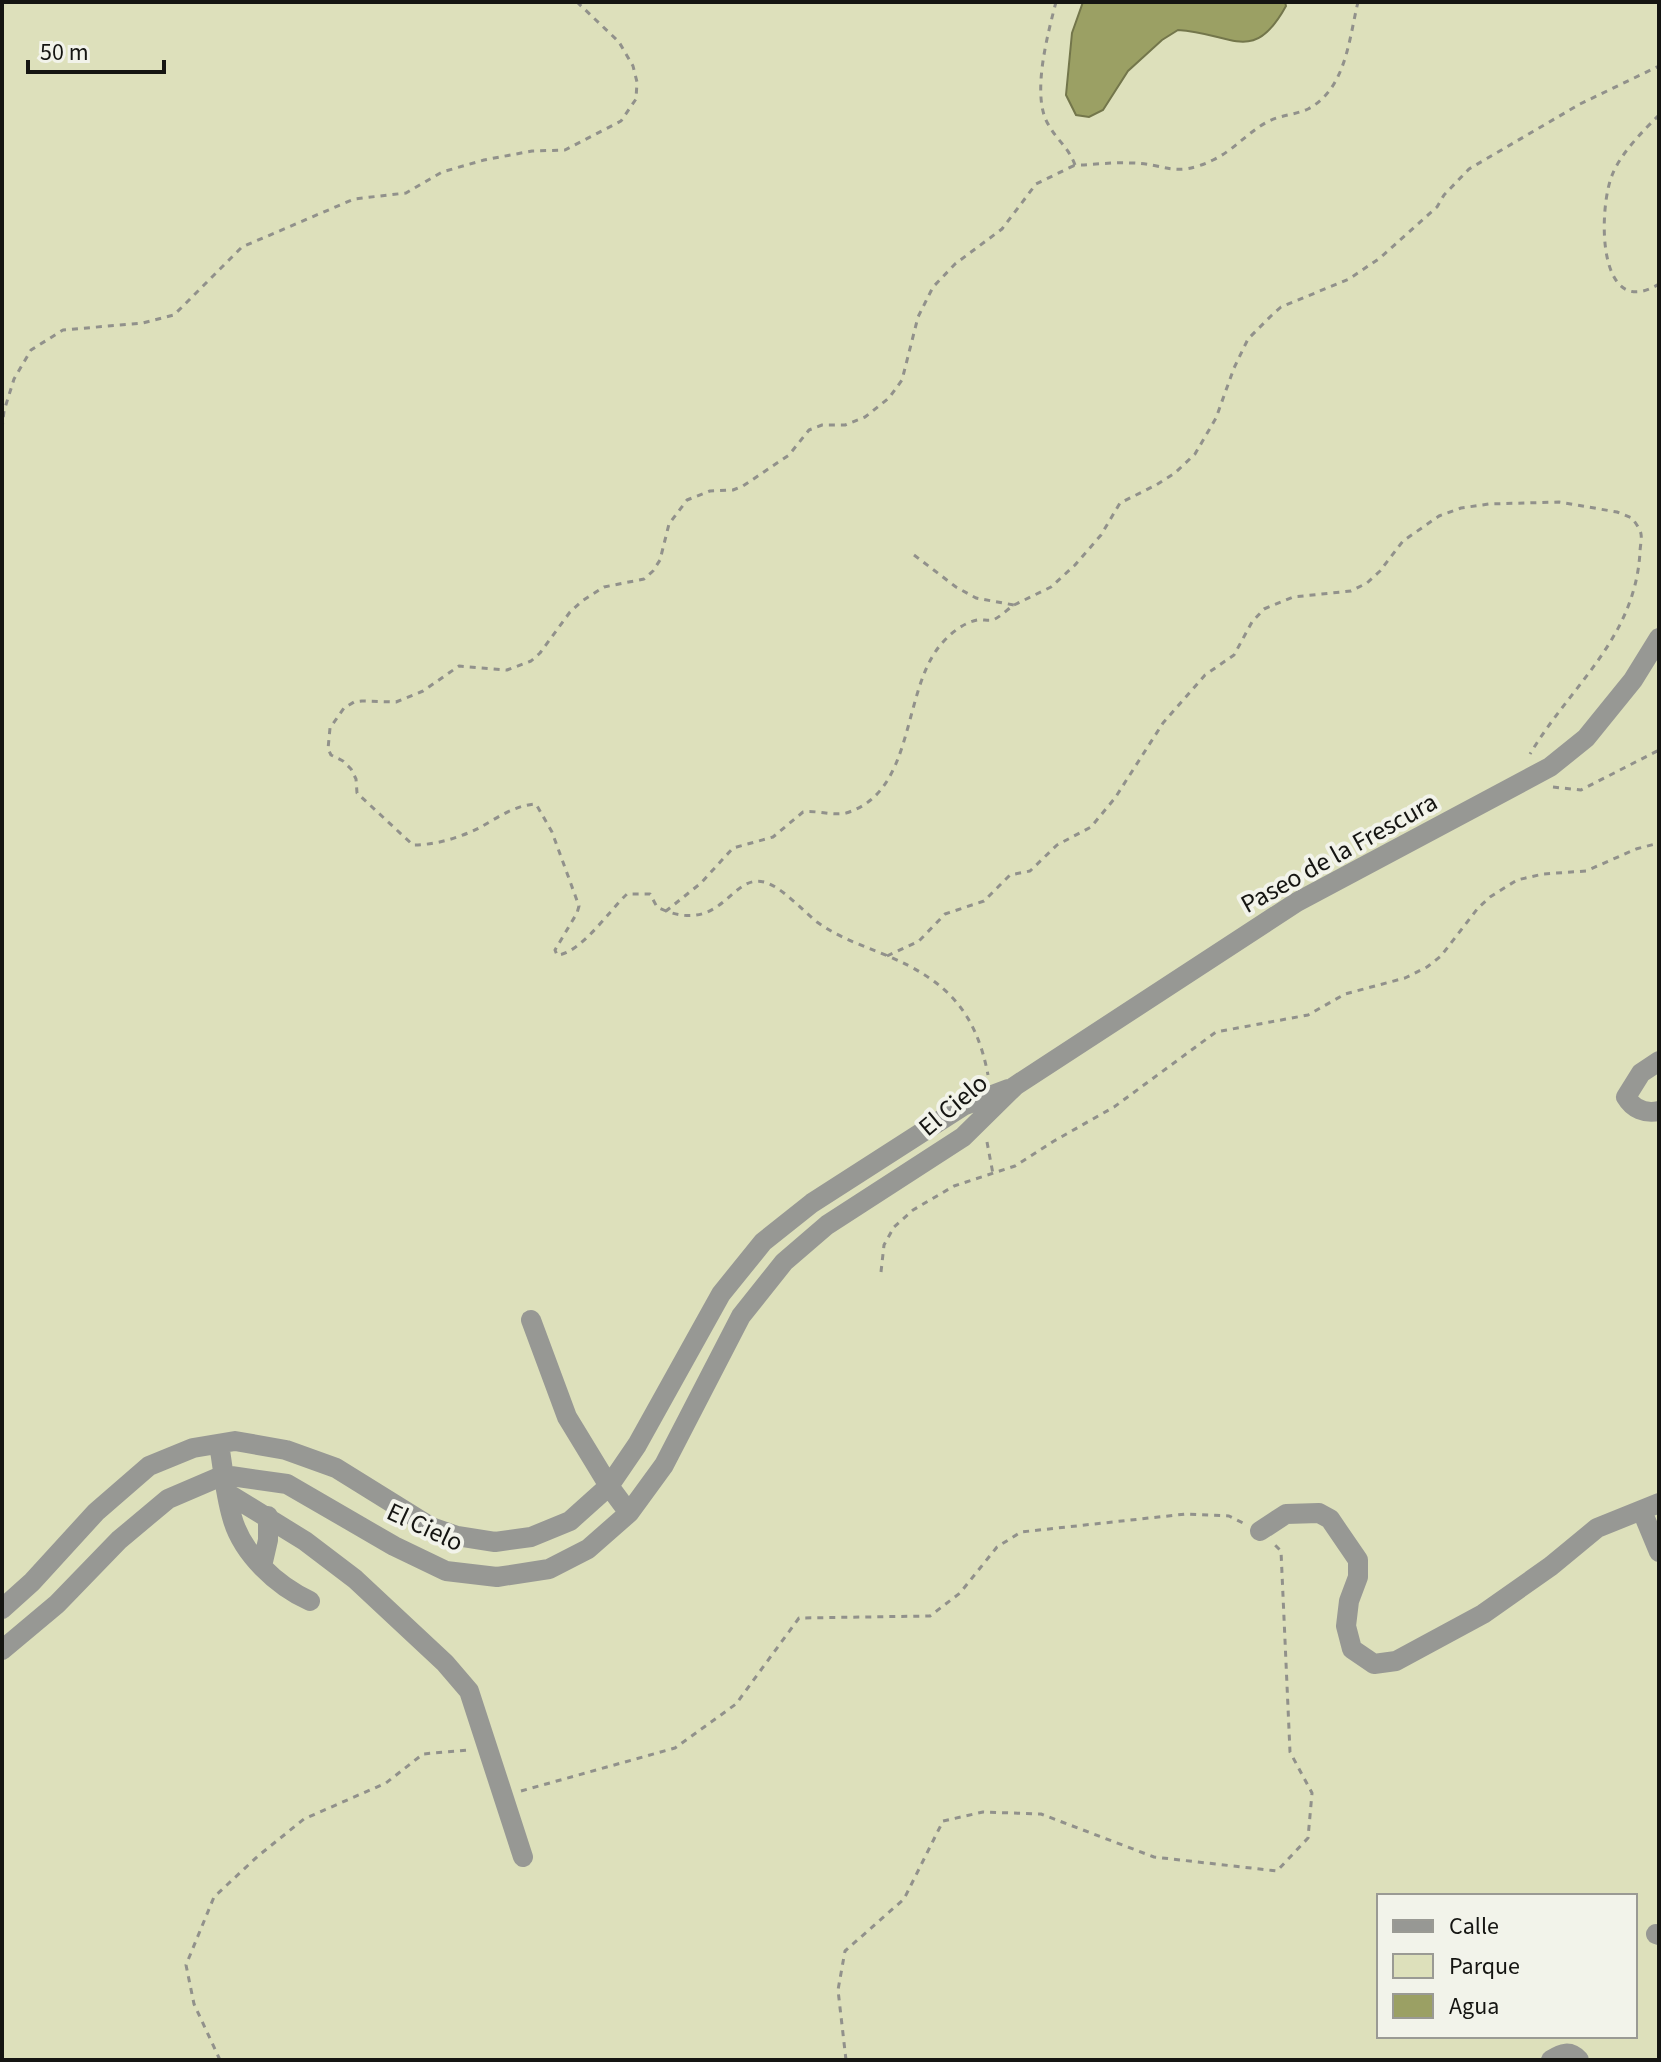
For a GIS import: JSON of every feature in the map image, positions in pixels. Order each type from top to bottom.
[{"type":"street","name":"Paseo de la Frescura","points":[[1015,1086],[1297,902],[1550,767],[1586,738],[1633,680],[1659,638]]},
{"type":"street","points":[[1659,1061],[1641,1073],[1626,1097],[1631,1106],[1649,1113],[1659,1111]]},
{"type":"street","name":"El Cielo","points":[[226,1484],[287,1484],[394,1546],[446,1571],[497,1577],[549,1569],[588,1549],[629,1513],[664,1465],[741,1316],[784,1262],[827,1225],[963,1137],[984,1107],[1015,1086]]},
{"type":"street","name":"El Cielo","points":[[2,1609],[32,1582],[96,1512],[149,1466],[193,1448],[235,1441],[286,1450],[336,1468],[431,1527],[457,1536],[495,1542],[531,1537],[570,1521],[609,1486],[637,1445],[721,1294],[763,1242],[812,1203],[963,1106],[984,1107]]},
{"type":"street","points":[[531,1320],[567,1417],[629,1513]]},
{"type":"street","points":[[219,1444],[233,1521],[244,1543],[262,1566],[290,1592],[310,1601]]},
{"type":"street","points":[[226,1484],[355,1579],[445,1663],[469,1691],[523,1857]]},
{"type":"street","points":[[2,1650],[57,1604],[119,1540],[168,1499],[226,1484]]},
{"type":"street","points":[[1260,1531],[1286,1514],[1319,1513],[1330,1519],[1358,1560],[1358,1577],[1349,1601],[1346,1626],[1352,1649],[1374,1664],[1396,1661],[1483,1614],[1551,1566],[1597,1528],[1651,1507],[1659,1552]]},
{"type":"street","points":[[262,1566],[268,1540],[268,1516]]},
{"type":"street","points":[[1551,2060],[1562,2053],[1569,2053],[1579,2060]]},
{"type":"path","points":[[2,429],[14,379],[31,350],[63,330],[143,323],[174,315],[242,247],[354,199],[406,193],[442,172],[484,160],[532,151],[565,150],[621,121],[636,99],[637,82],[633,66],[619,42],[577,2]]},
{"type":"path","points":[[1056,2],[1043,62],[1042,104],[1049,126],[1072,154],[1075,165]]},
{"type":"path","points":[[993,1174],[986,1139],[984,1107],[988,1076],[983,1051],[967,1013],[943,987],[816,922],[763,881],[740,888],[707,914],[691,917],[657,907],[650,894],[627,894],[574,949],[557,955],[555,950],[579,906],[552,832],[536,804],[523,805],[440,843],[413,845],[357,793],[356,779],[351,769],[331,755],[328,749],[330,728],[344,708],[354,702],[396,702],[423,691],[459,666],[507,670],[531,661],[582,601],[604,587],[644,579],[653,571],[660,560],[669,524],[687,500],[710,491],[743,486],[789,455],[809,430],[822,425],[856,423],[889,398],[902,380],[918,317],[933,287],[955,264],[1002,229],[1036,184],[1075,165],[1140,163],[1171,171],[1194,167],[1237,146],[1255,129],[1270,121],[1305,110],[1324,95],[1340,71],[1347,55],[1358,2]]},
{"type":"path","points":[[666,911],[701,883],[733,848],[773,837],[803,812],[843,814],[867,803],[879,792],[891,775],[925,672],[937,650],[949,636],[965,625],[978,620],[993,621],[1014,605],[1051,587],[1101,535],[1120,503],[1175,473],[1195,454],[1216,418],[1248,339],[1281,307],[1349,279],[1380,258],[1437,207],[1469,169],[1580,104],[1659,66]]},
{"type":"path","points":[[1659,115],[1614,171],[1606,192],[1604,223],[1609,262],[1617,283],[1626,290],[1638,293],[1659,284]]},
{"type":"path","points":[[887,956],[919,941],[945,914],[984,901],[1010,875],[1030,871],[1057,845],[1091,827],[1115,798],[1163,723],[1205,675],[1234,655],[1252,622],[1264,609],[1293,597],[1351,591],[1367,583],[1403,541],[1439,516],[1461,508],[1559,502],[1617,512],[1632,518],[1642,534],[1634,590],[1609,646],[1528,758],[1532,777],[1553,787],[1581,790],[1659,750]]},
{"type":"path","points":[[914,555],[976,598],[1014,605]]},
{"type":"path","points":[[881,1272],[884,1245],[894,1227],[913,1210],[954,1186],[1015,1166],[1114,1107],[1216,1032],[1308,1015],[1345,994],[1405,978],[1427,967],[1453,944],[1478,908],[1517,880],[1530,875],[1586,871],[1636,849],[1659,843]]},
{"type":"path","points":[[504,1796],[675,1748],[736,1704],[799,1618],[930,1616],[960,1593],[997,1547],[1021,1532],[1186,1514],[1229,1516],[1260,1531],[1281,1551],[1290,1752],[1312,1793],[1308,1838],[1277,1871],[1154,1857],[1041,1814],[983,1812],[943,1821],[904,1899],[845,1951],[838,1990],[846,2060]]},
{"type":"path","points":[[220,2060],[194,2004],[186,1965],[214,1897],[304,1819],[386,1783],[423,1754],[488,1748]]},
{"type":"green space","points":[[2,2],[1659,2],[1659,2060],[2,2060]]},
{"type":"water","points":[[1083,2],[1285,2],[1286,6],[1274,24],[1252,41],[1240,42],[1178,30],[1162,40],[1128,71],[1103,110],[1089,117],[1076,115],[1066,95],[1072,33]]}]
